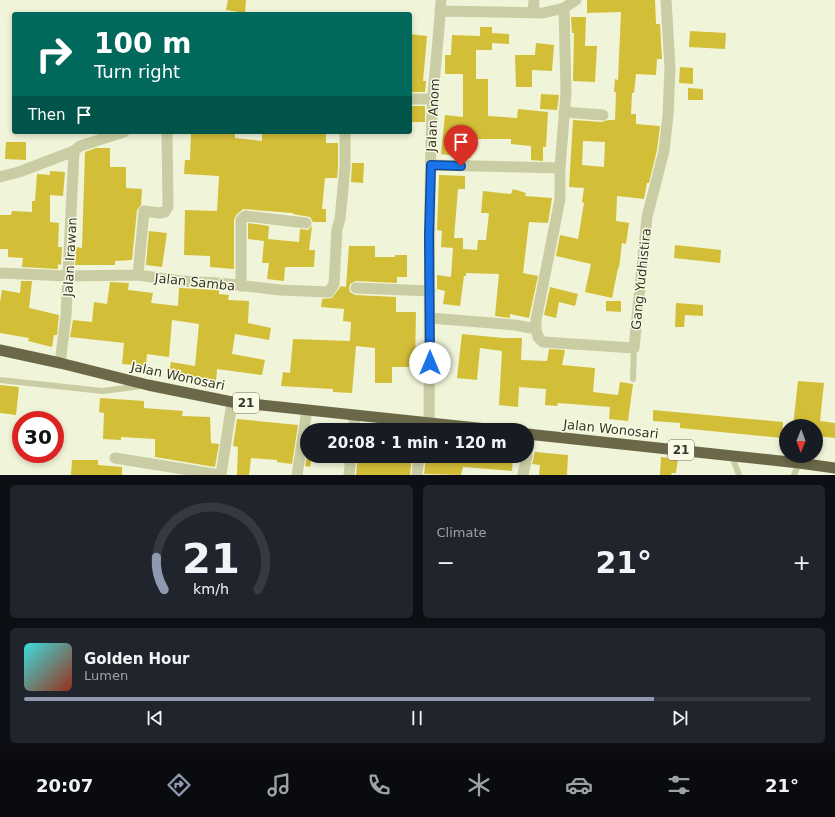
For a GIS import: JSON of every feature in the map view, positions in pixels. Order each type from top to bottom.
[{"type":"highway","name":"Jalan Wonosari","points":[[0,350],[148,385],[232,402],[354,415],[410,423]]},
{"type":"highway","name":"Jalan Wonosari","points":[[534,435],[779,461]]},
{"type":"highway","name":"Jalan Wonosari","points":[[799,463],[835,468]]},
{"type":"street","points":[[533,13],[534,0]]},
{"type":"street","points":[[441,6],[533,13],[564,8],[576,0]]},
{"type":"street","name":"Gang Yudhistira","points":[[536,329],[538,337],[543,342],[634,348],[647,216],[664,151],[668,115],[670,68],[666,0]]},
{"type":"street","name":"Jalan Anom","points":[[424,423],[430,318],[433,99],[441,6]]},
{"type":"street","points":[[430,318],[515,325],[536,329],[536,320],[560,199],[560,168],[564,112],[564,8]]},
{"type":"street","points":[[412,99],[433,99]]},
{"type":"street","points":[[564,112],[603,114]]},
{"type":"street","points":[[0,177],[19,172],[74,152],[80,146],[118,134]]},
{"type":"street","points":[[138,275],[144,211],[159,213],[165,212],[168,207],[167,134]]},
{"type":"street","name":"Jalan Samba","points":[[0,273],[68,276],[138,275],[181,282],[220,283],[323,293],[331,290],[334,284],[345,167],[345,134]]},
{"type":"street","name":"Jalan Irawan","points":[[60,363],[66,316],[74,152]]},
{"type":"street","points":[[431,165],[560,168]]},
{"type":"street","points":[[241,286],[241,220],[243,217],[306,223]]},
{"type":"street","points":[[356,288],[430,291]]},
{"type":"street","points":[[115,458],[220,475],[232,402]]},
{"type":"street","points":[[297,475],[307,410]]},
{"type":"street","points":[[353,423],[354,415]]},
{"type":"street","points":[[349,475],[350,463]]},
{"type":"street","points":[[417,475],[418,463]]},
{"type":"street","points":[[523,475],[525,463]]},
{"type":"lane","points":[[633,378],[634,348]]},
{"type":"lane","points":[[0,380],[102,391],[148,385]]},
{"type":"lane","points":[[732,456],[739,475]]},
{"type":"lane","points":[[794,475],[799,463]]},
{"type":"building","points":[[228,0],[246,0],[245,12],[226,10]]},
{"type":"building","points":[[587,0],[655,0],[656,24],[660,24],[662,59],[657,59],[656,75],[636,74],[634,93],[632,93],[631,114],[636,114],[636,124],[660,126],[657,150],[649,183],[647,183],[644,199],[617,196],[616,221],[629,223],[626,244],[622,243],[619,268],[612,298],[585,292],[591,264],[556,256],[560,235],[578,239],[584,203],[582,202],[584,188],[569,187],[573,120],[602,122],[615,120],[616,92],[614,92],[615,79],[618,80],[621,12],[587,13]],"holes":[[[583,141],[605,142],[604,167],[582,165]]]},
{"type":"building","points":[[571,17],[586,17],[585,46],[597,46],[595,82],[573,81],[574,33],[572,33]]},
{"type":"building","points":[[480,27],[492,27],[492,33],[509,34],[509,44],[492,43],[492,50],[476,50],[476,79],[488,79],[488,116],[517,118],[518,109],[548,112],[546,147],[543,147],[543,161],[531,160],[531,146],[511,144],[511,139],[473,139],[471,158],[441,154],[445,115],[463,117],[463,74],[445,74],[445,55],[451,55],[452,35],[480,36]]},
{"type":"building","points":[[690,31],[726,33],[725,49],[689,47]]},
{"type":"building","points":[[412,34],[427,36],[423,81],[426,81],[425,92],[412,92]]},
{"type":"building","points":[[536,43],[554,45],[552,71],[532,70],[532,87],[516,87],[515,55],[535,55]]},
{"type":"building","points":[[680,67],[693,68],[693,84],[679,83]]},
{"type":"building","points":[[688,88],[703,89],[703,100],[688,100]]},
{"type":"building","points":[[541,94],[559,95],[557,110],[540,109]]},
{"type":"building","points":[[412,106],[425,106],[425,122],[412,122]]},
{"type":"building","points":[[191,134],[235,134],[235,138],[262,141],[262,134],[326,134],[326,143],[338,143],[338,167],[337,178],[325,178],[322,209],[326,209],[326,222],[313,222],[310,217],[293,213],[243,209],[236,215],[234,220],[234,269],[210,267],[210,256],[184,255],[185,210],[217,211],[219,176],[184,174],[185,160],[190,160]]},
{"type":"building","points":[[6,142],[26,142],[26,160],[5,159]]},
{"type":"building","points":[[96,148],[110,148],[110,167],[126,167],[126,188],[142,189],[141,205],[137,210],[132,260],[115,261],[115,265],[75,265],[76,247],[82,248],[85,152]]},
{"type":"building","points":[[352,163],[364,163],[363,183],[351,182]]},
{"type":"building","points":[[50,171],[65,172],[63,196],[50,195],[50,222],[59,223],[58,247],[62,247],[61,265],[58,264],[58,269],[22,267],[23,258],[8,257],[8,249],[0,249],[0,215],[11,215],[12,211],[32,212],[32,201],[35,201],[37,174],[50,175]]},
{"type":"building","points":[[439,175],[465,176],[465,189],[458,189],[454,238],[463,238],[463,249],[477,250],[478,240],[486,240],[489,213],[481,213],[483,191],[511,194],[513,189],[526,193],[525,196],[552,198],[548,223],[529,222],[523,273],[538,276],[529,318],[510,314],[510,318],[495,316],[499,274],[466,273],[466,276],[464,276],[460,306],[443,304],[445,291],[437,289],[437,275],[451,277],[453,248],[441,247],[442,231],[437,230]]},
{"type":"building","points":[[248,223],[269,226],[268,239],[299,242],[300,229],[308,230],[312,226],[309,250],[315,250],[314,267],[285,267],[284,281],[267,279],[269,263],[262,263],[264,241],[248,239]]},
{"type":"building","points":[[149,231],[167,233],[162,267],[146,265]]},
{"type":"building","points":[[675,245],[721,250],[720,263],[674,258]]},
{"type":"building","points":[[349,246],[375,246],[375,257],[395,257],[395,255],[407,255],[407,277],[397,277],[397,283],[356,281],[350,284],[349,288],[350,292],[355,295],[396,297],[396,312],[416,312],[415,367],[392,367],[392,383],[375,383],[375,348],[356,346],[352,393],[333,392],[333,389],[281,386],[283,372],[290,373],[293,339],[350,341],[351,322],[343,321],[344,309],[321,307],[322,299],[332,298],[341,286],[346,287]]},
{"type":"building","points":[[21,281],[32,281],[29,308],[59,315],[57,335],[54,335],[52,347],[28,341],[29,338],[0,333],[0,302],[2,290],[20,293]]},
{"type":"building","points":[[110,282],[129,283],[128,290],[153,293],[151,303],[178,306],[179,288],[219,290],[219,294],[229,295],[228,300],[249,301],[248,323],[271,328],[269,340],[235,334],[232,354],[265,360],[262,375],[217,369],[216,381],[196,379],[196,377],[169,373],[171,362],[195,366],[199,324],[172,320],[169,357],[147,354],[146,366],[122,364],[124,343],[70,337],[73,320],[92,322],[94,302],[107,304]]},
{"type":"building","points":[[550,287],[578,294],[575,306],[559,302],[556,318],[544,315]]},
{"type":"building","points":[[606,301],[621,301],[621,312],[606,311]]},
{"type":"building","points":[[676,303],[703,305],[703,316],[685,315],[684,327],[675,327]]},
{"type":"building","points":[[462,334],[503,338],[522,338],[521,360],[547,361],[549,349],[565,350],[562,365],[595,368],[593,392],[618,395],[620,382],[633,384],[628,421],[609,419],[610,407],[558,403],[557,406],[545,405],[546,389],[519,387],[518,407],[499,405],[502,351],[480,348],[477,380],[457,378]]},
{"type":"building","points":[[798,381],[824,383],[820,419],[794,419]]},
{"type":"building","points":[[0,385],[19,387],[16,411],[12,411],[12,414],[0,413]]},
{"type":"building","points":[[100,398],[144,401],[144,408],[183,411],[182,416],[210,417],[211,443],[219,444],[215,467],[155,457],[155,439],[121,437],[121,440],[103,439],[104,413],[99,412]]},
{"type":"building","points":[[653,410],[779,422],[779,438],[680,428],[680,423],[653,421]]},
{"type":"building","points":[[237,419],[298,425],[292,464],[277,462],[277,460],[251,458],[249,475],[237,475],[238,447],[233,446]]},
{"type":"building","points":[[823,421],[835,423],[835,438],[823,437]]},
{"type":"building","points":[[535,452],[568,455],[567,475],[539,475],[540,465],[532,464],[534,463]]},
{"type":"building","points":[[661,457],[678,459],[676,473],[672,473],[671,475],[660,475]]},
{"type":"building","points":[[72,460],[98,460],[98,465],[122,467],[122,475],[71,475]]},
{"type":"building","points":[[306,463],[311,463],[310,467],[305,466]]},
{"type":"building","points":[[357,463],[411,463],[410,475],[356,475]]},
{"type":"building","points":[[425,463],[513,463],[512,471],[463,467],[461,475],[424,474]]},
{"type":"route","points":[[430,363],[429,236],[431,165],[461,166]]}]
